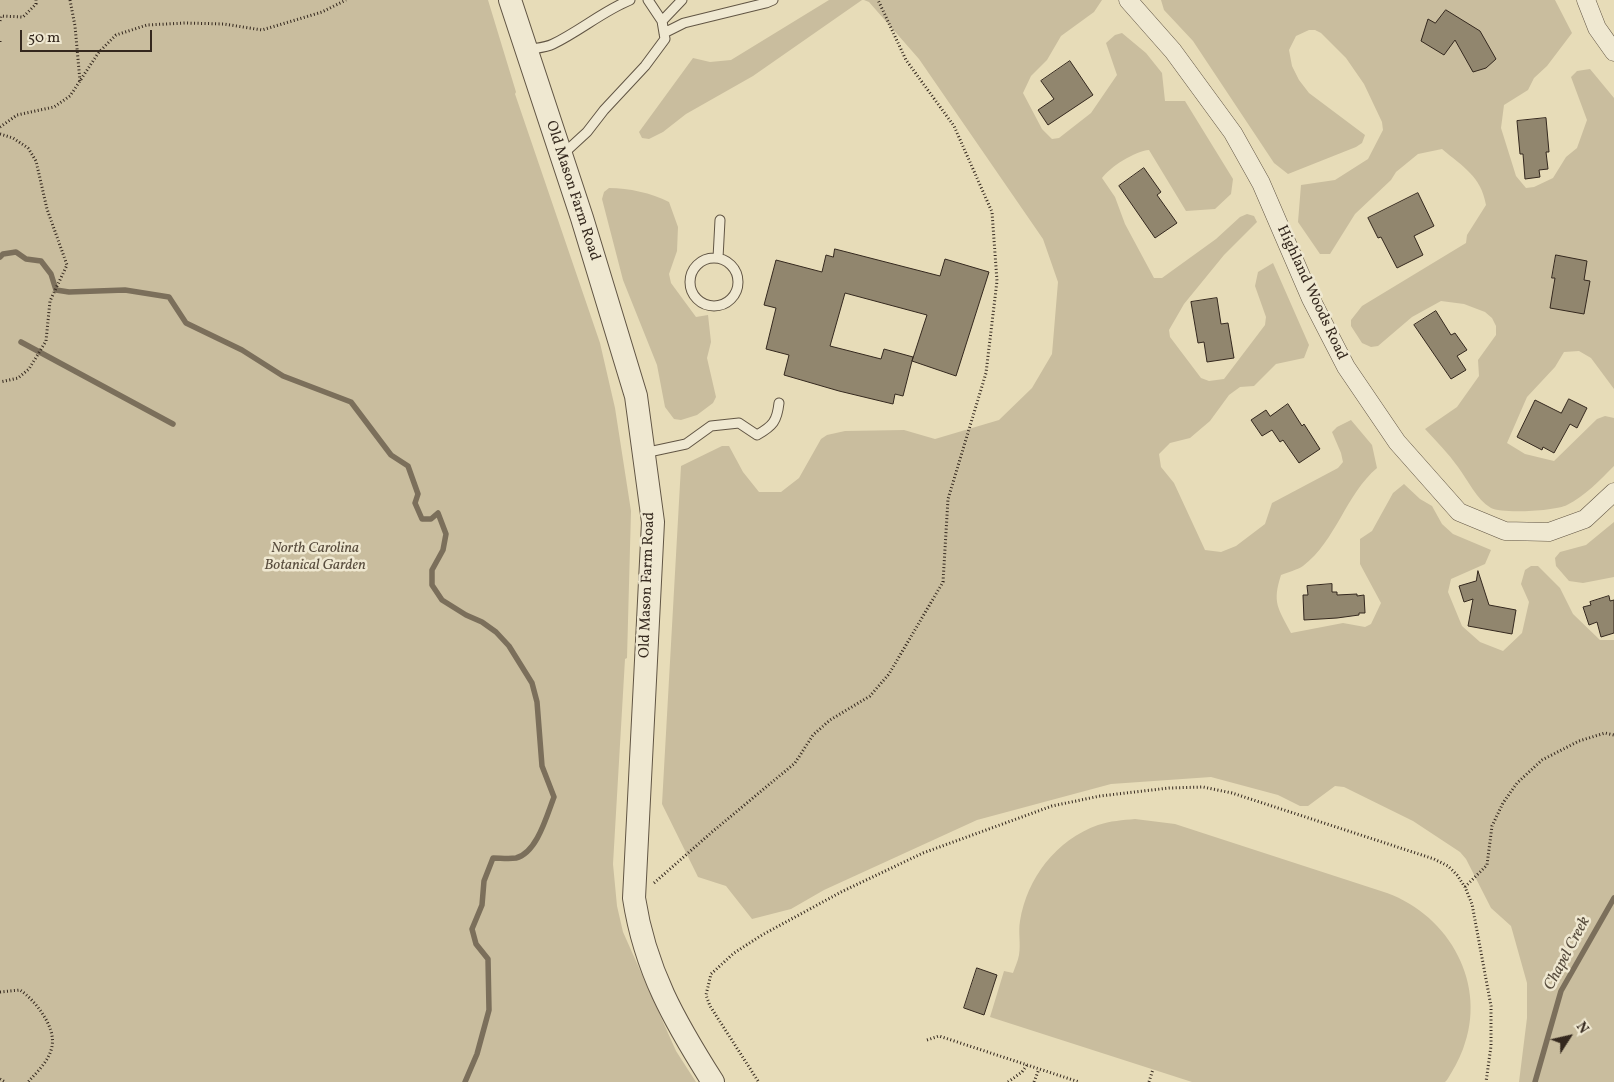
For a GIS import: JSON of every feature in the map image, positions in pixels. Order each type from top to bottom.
[{"type":"street","name":"Old Mason Farm Road","points":[[510,0],[582,218],[636,396],[653,522],[634,898],[638,923],[651,967],[664,998],[684,1037],[713,1082]]},
{"type":"street","name":"Highland Woods Road","points":[[1128,0],[1173,51],[1233,133],[1261,183],[1311,300],[1346,367],[1397,442],[1459,512],[1505,531],[1549,532],[1585,519],[1614,492]]},
{"type":"street","points":[[1586,0],[1597,28],[1614,52]]},
{"type":"lane","points":[[526,50],[551,45],[591,23],[619,4],[630,0]]},
{"type":"lane","points":[[560,156],[587,132],[604,110],[645,66],[665,39],[662,21],[648,0]]},
{"type":"lane","points":[[662,21],[682,0]]},
{"type":"lane","points":[[664,33],[684,23],[773,0]]},
{"type":"lane","points":[[718,258],[720,220]]},
{"type":"lane","points":[[718,258],[726,261],[736,274],[736,290],[726,302],[710,305],[696,298],[690,284],[690,277],[698,264],[704,260],[718,258]]},
{"type":"lane","points":[[644,453],[686,444],[712,426],[739,424],[757,435],[767,430],[778,418],[779,404]]},
{"type":"path","points":[[0,21],[1,16],[23,17],[36,4],[36,0]]},
{"type":"path","points":[[70,0],[75,26],[80,81]]},
{"type":"path","points":[[0,127],[17,115],[54,107],[70,96],[99,52],[116,35],[123,32],[147,25],[185,23],[224,24],[262,30],[322,12],[346,0]]},
{"type":"path","points":[[634,898],[796,763],[813,735],[830,720],[870,696],[889,674],[943,582],[948,499],[986,373],[997,281],[992,212],[954,126],[906,60],[878,0]]},
{"type":"path","points":[[0,134],[13,138],[28,148],[36,161],[47,209],[67,265],[50,301],[46,341],[29,369],[18,378],[0,382]]},
{"type":"path","points":[[1465,888],[1487,865],[1492,826],[1503,803],[1517,783],[1542,760],[1579,741],[1605,733],[1614,735]]},
{"type":"path","points":[[758,1081],[710,1006],[706,995],[711,974],[734,953],[762,935],[843,891],[923,853],[1052,806],[1110,795],[1169,788],[1203,787],[1232,793],[1434,860],[1452,871],[1465,888],[1472,904],[1491,1006],[1491,1046],[1486,1082]]},
{"type":"path","points":[[0,992],[20,990],[31,998],[42,1012],[50,1029],[53,1044],[50,1055],[28,1082]]},
{"type":"path","points":[[927,1040],[939,1036],[1079,1082]]},
{"type":"path","points":[[1008,1082],[1022,1072],[1027,1065]]},
{"type":"path","points":[[1034,1082],[1039,1069]]},
{"type":"path","points":[[1149,1082],[1153,1070]]},
{"type":"path","points":[[0,1079],[5,1082]]},
{"type":"green space","name":"North Carolina Botanical Garden","points":[[0,0],[488,0],[516,92],[515,94],[600,343],[615,408],[631,511],[627,658],[625,659],[613,864],[617,906],[623,932],[676,1051],[696,1082],[0,1082]]},
{"type":"green space","points":[[829,0],[862,0],[753,76],[686,114],[663,132],[649,139],[642,138],[639,132],[693,58],[710,62],[731,60]]},
{"type":"green space","points":[[864,0],[1102,0],[1094,12],[1061,36],[1047,60],[1031,76],[1023,93],[1042,129],[1052,139],[1059,138],[1091,113],[1117,75],[1106,43],[1115,35],[1122,33],[1146,53],[1162,73],[1165,101],[1185,101],[1233,179],[1231,194],[1215,209],[1186,211],[1149,150],[1137,153],[1123,160],[1102,178],[1115,197],[1125,224],[1154,278],[1162,278],[1216,239],[1240,217],[1247,214],[1254,216],[1257,222],[1224,255],[1184,304],[1169,330],[1170,337],[1201,378],[1209,381],[1224,379],[1265,325],[1266,317],[1255,286],[1258,272],[1273,263],[1309,345],[1304,358],[1276,364],[1254,386],[1240,387],[1229,395],[1210,421],[1190,438],[1170,443],[1159,454],[1161,467],[1174,483],[1205,550],[1221,552],[1236,546],[1265,524],[1272,503],[1338,468],[1343,462],[1332,432],[1337,427],[1351,420],[1372,445],[1377,468],[1357,491],[1333,531],[1314,556],[1303,566],[1281,575],[1277,592],[1278,605],[1291,633],[1343,623],[1365,627],[1371,624],[1381,603],[1360,564],[1360,539],[1372,531],[1393,493],[1404,484],[1420,499],[1432,506],[1442,524],[1453,534],[1491,550],[1485,564],[1451,579],[1448,592],[1462,626],[1480,642],[1503,651],[1522,633],[1529,602],[1521,584],[1525,570],[1531,566],[1538,566],[1560,588],[1573,614],[1600,640],[1614,640],[1614,1082],[1519,1082],[1527,1018],[1527,983],[1511,926],[1491,908],[1466,859],[1460,852],[1413,821],[1344,787],[1335,786],[1308,806],[1300,806],[1278,795],[1211,777],[1111,784],[977,820],[824,890],[791,909],[752,919],[726,886],[698,877],[662,804],[681,466],[722,446],[729,446],[743,472],[759,492],[781,492],[799,478],[821,439],[827,435],[845,431],[904,430],[935,439],[999,420],[1032,388],[1052,354],[1058,282],[1043,239],[919,59],[869,2]]},
{"type":"green space","points":[[1161,0],[1555,0],[1572,33],[1547,66],[1534,78],[1528,90],[1504,105],[1501,128],[1516,176],[1526,188],[1534,187],[1553,178],[1566,157],[1577,148],[1587,120],[1571,77],[1577,71],[1590,69],[1614,98],[1614,389],[1591,358],[1579,351],[1564,352],[1555,367],[1527,397],[1507,443],[1525,454],[1554,461],[1597,419],[1605,416],[1614,418],[1614,466],[1592,487],[1573,502],[1561,507],[1517,511],[1491,508],[1477,494],[1442,447],[1425,429],[1457,407],[1479,376],[1478,360],[1496,335],[1496,326],[1492,318],[1485,312],[1464,304],[1441,301],[1412,317],[1378,346],[1371,347],[1362,343],[1351,326],[1351,320],[1362,306],[1466,243],[1467,235],[1486,205],[1480,187],[1470,173],[1442,149],[1418,154],[1396,172],[1391,180],[1355,214],[1330,254],[1320,254],[1298,222],[1301,185],[1335,180],[1368,159],[1383,130],[1382,122],[1364,84],[1346,58],[1321,33],[1309,30],[1296,36],[1289,50],[1292,66],[1299,80],[1309,93],[1365,135],[1362,143],[1356,147],[1288,174],[1274,163],[1193,41],[1164,10]]},
{"type":"green space","points":[[609,188],[640,192],[669,202],[678,227],[677,251],[669,274],[671,283],[696,317],[708,315],[711,342],[707,358],[716,397],[713,403],[697,415],[681,420],[674,419],[665,407],[657,365],[623,280],[602,199],[604,192]]},
{"type":"green space","points":[[1614,522],[1614,577],[1583,583],[1569,581],[1556,566],[1555,558],[1560,552],[1586,545]]},
{"type":"green space","points":[[1135,819],[1175,824],[1387,893],[1409,904],[1429,918],[1445,936],[1458,956],[1467,978],[1471,1001],[1469,1025],[1463,1049],[1447,1080],[1445,1082],[1192,1082],[990,1017],[1004,971],[1013,973],[1017,962],[1020,951],[1019,925],[1024,905],[1029,890],[1046,862],[1069,840],[1083,832],[1098,825]]},
{"type":"building","points":[[1446,10],[1480,31],[1496,59],[1486,68],[1473,72],[1455,40],[1444,55],[1421,41],[1428,19],[1435,23]]},
{"type":"building","points":[[1070,61],[1093,95],[1048,125],[1038,110],[1054,99],[1041,81]]},
{"type":"building","points":[[1546,118],[1549,152],[1546,152],[1548,169],[1539,170],[1540,177],[1525,179],[1523,154],[1520,154],[1517,121]]},
{"type":"building","points":[[1144,168],[1161,192],[1157,195],[1177,223],[1155,238],[1119,186]]},
{"type":"building","points":[[1418,193],[1434,226],[1414,236],[1423,255],[1397,268],[1381,237],[1378,238],[1368,218]]},
{"type":"building","points":[[835,249],[940,276],[945,259],[989,272],[956,376],[912,361],[927,315],[845,293],[830,346],[881,359],[884,349],[913,357],[903,396],[895,394],[893,404],[784,375],[789,355],[766,349],[776,308],[764,305],[776,260],[822,272],[826,255],[833,257]]},
{"type":"building","points":[[1556,255],[1587,261],[1584,280],[1590,281],[1584,314],[1550,308],[1555,278],[1552,278]]},
{"type":"building","points":[[1217,298],[1221,324],[1228,323],[1234,358],[1207,362],[1204,342],[1198,343],[1191,302]]},
{"type":"building","points":[[1436,311],[1451,335],[1455,333],[1467,350],[1457,356],[1466,370],[1451,379],[1414,325]]},
{"type":"building","points":[[1569,399],[1587,408],[1577,428],[1570,424],[1554,453],[1543,447],[1542,450],[1517,437],[1535,400],[1561,413]]},
{"type":"building","points":[[1288,404],[1320,449],[1299,463],[1283,440],[1280,442],[1272,430],[1262,436],[1251,420],[1266,410],[1270,416]]},
{"type":"building","points":[[1478,571],[1489,605],[1516,610],[1512,634],[1468,626],[1473,599],[1464,602],[1459,586],[1476,581]]},
{"type":"building","points":[[1332,584],[1332,592],[1337,592],[1337,595],[1364,595],[1365,613],[1337,618],[1304,620],[1303,595],[1308,595],[1307,586]]},
{"type":"building","points":[[1609,596],[1610,601],[1614,600],[1614,633],[1601,637],[1597,622],[1589,625],[1583,607],[1591,605],[1590,602]]},
{"type":"building","points":[[977,968],[997,975],[984,1015],[964,1008]]},
{"type":"waterway","points":[[0,257],[3,254],[16,252],[26,259],[41,261],[51,274],[56,290],[69,292],[125,290],[169,297],[186,323],[242,350],[283,376],[351,402],[391,455],[408,466],[418,494],[415,503],[422,519],[431,519],[438,513],[446,534],[443,550],[432,570],[432,585],[442,600],[496,632],[509,646],[532,683],[537,702],[542,766],[554,797],[540,832],[530,849],[516,858],[493,858],[484,881],[482,905],[472,929],[476,944],[488,959],[489,1010],[477,1054],[465,1082]]},
{"type":"waterway","points":[[21,342],[173,424]]},
{"type":"waterway","name":"Chapel Creek","points":[[1535,1082],[1561,991],[1614,898]]}]
